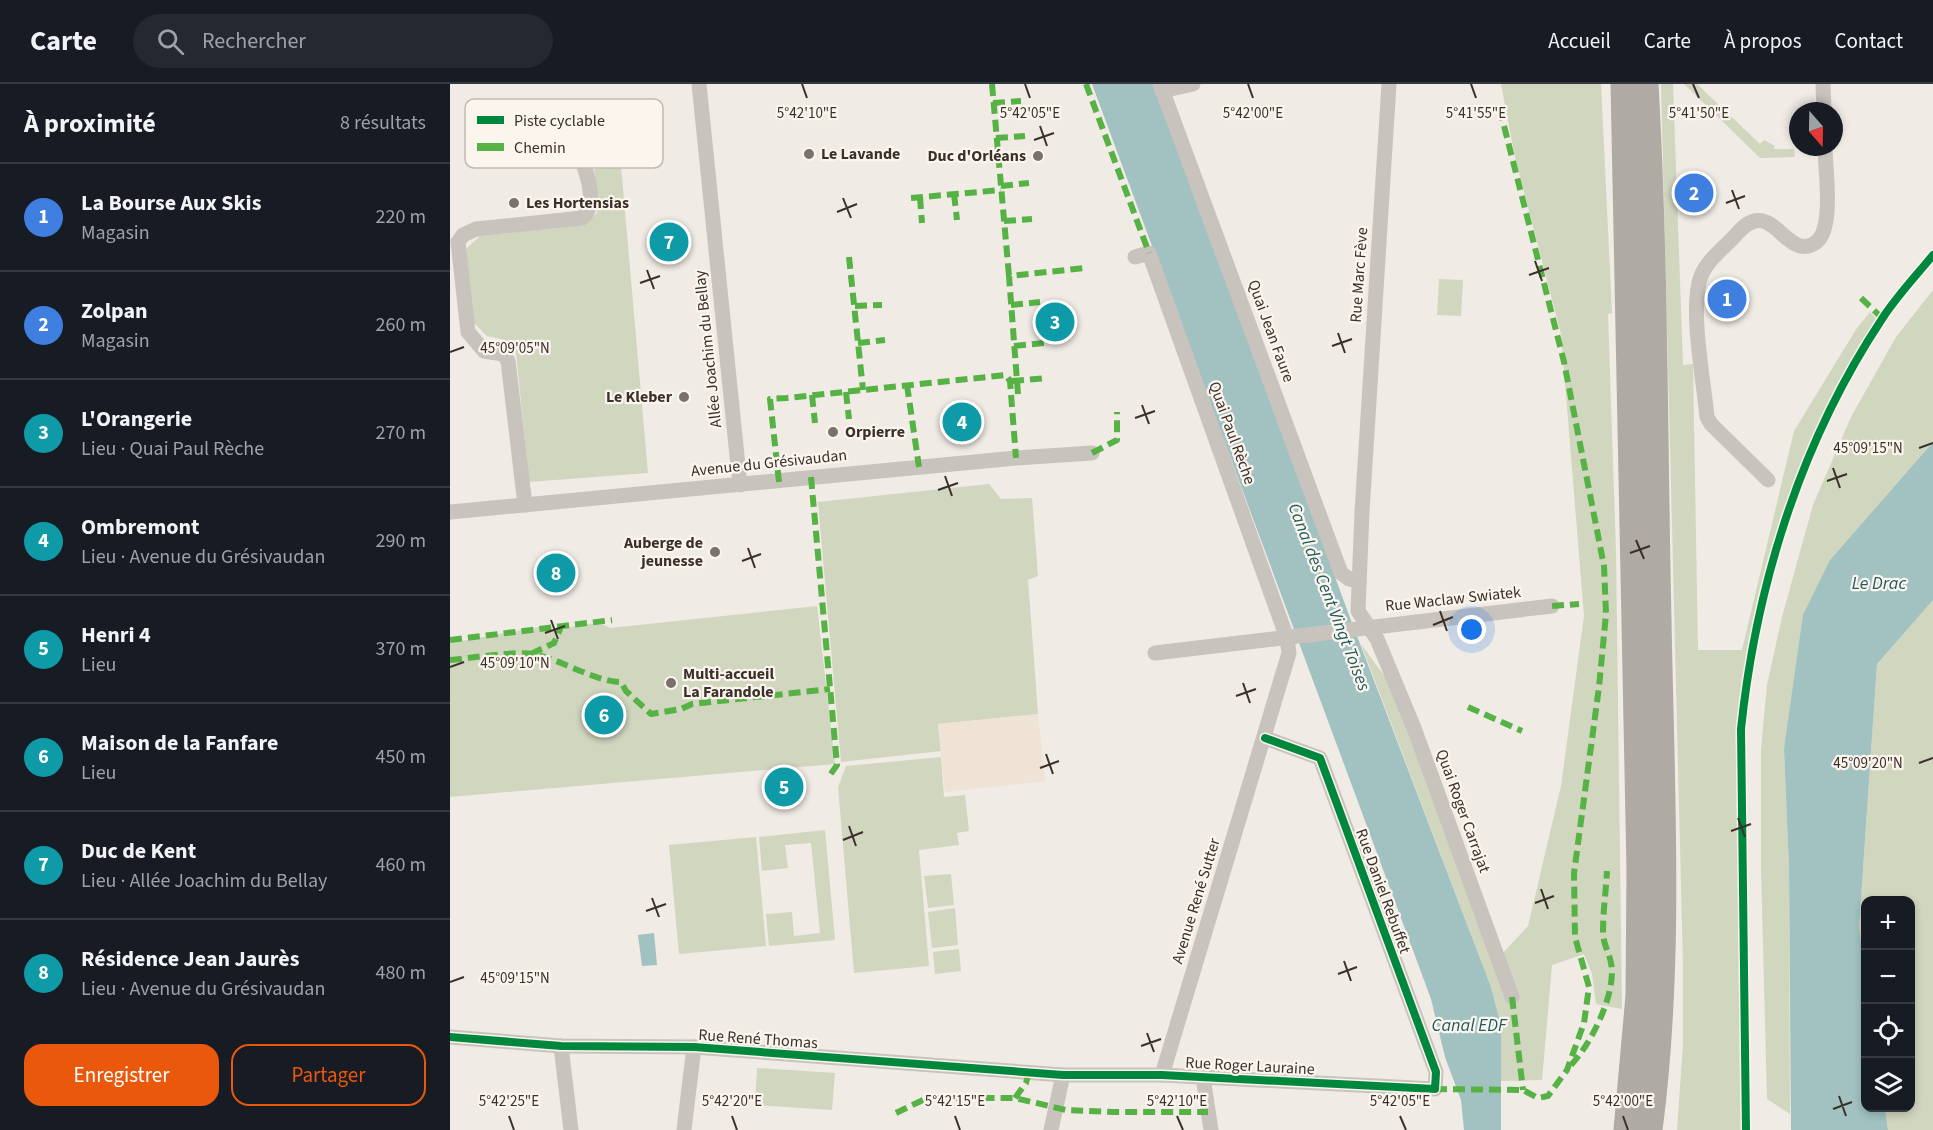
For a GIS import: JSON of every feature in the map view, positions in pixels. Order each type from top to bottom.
[{"type":"highway","points":[[1611,84],[1618,227],[1626,247]]},
{"type":"highway","points":[[1624,84],[1640,869],[1639,996],[1627,1130]]},
{"type":"highway","points":[[1645,84],[1659,699],[1661,966],[1649,1130]]},
{"type":"highway","points":[[1647,130],[1653,104],[1653,84]]},
{"type":"highway","points":[[1659,699],[1669,723],[1673,910],[1672,1055],[1665,1130]]},
{"type":"street","name":"Allée Joachim du Bellay","points":[[699,84],[740,485]]},
{"type":"street","points":[[1161,87],[1193,84]]},
{"type":"street","name":"Rue Marc Fève","points":[[1358,611],[1389,84]]},
{"type":"street","points":[[1823,84],[1824,102]]},
{"type":"street","name":"Quai Jean Faure","points":[[1161,87],[1341,573],[1349,579],[1359,581]]},
{"type":"street","points":[[1768,480],[1711,424],[1707,417],[1699,352],[1700,278],[1707,264],[1744,227],[1755,220],[1766,222],[1794,244],[1816,243],[1827,226],[1825,156]]},
{"type":"street","points":[[525,505],[508,361],[502,354],[484,351],[468,332],[458,242],[463,235],[476,229],[582,218],[590,207],[585,168]]},
{"type":"street","name":"Quai Paul Rèche","points":[[1135,257],[1149,253],[1291,638]]},
{"type":"street","name":"Avenue du Grésivaudan","points":[[450,512],[1005,459],[1092,453]]},
{"type":"street","name":"Rue Waclaw Swiatek","points":[[1155,654],[1368,631],[1552,606]]},
{"type":"street","name":"Quai Roger Carrajat","points":[[1358,611],[1414,728],[1512,997]]},
{"type":"street","name":"Avenue René Sutter","points":[[1162,1075],[1265,738],[1289,653],[1291,638]]},
{"type":"street","name":"Rue Daniel Rebuffet","points":[[1265,738],[1320,758],[1436,1072],[1435,1089]]},
{"type":"street","name":"Rue René Thomas","points":[[450,1036],[561,1046],[694,1047],[1063,1075]]},
{"type":"street","points":[[561,1046],[570,1130]]},
{"type":"street","points":[[684,1130],[694,1047]]},
{"type":"street","points":[[1051,1130],[1063,1075]]},
{"type":"street","name":"Rue Roger Lauraine","points":[[1063,1075],[1162,1075],[1435,1089]]},
{"type":"street","points":[[1203,1077],[1211,1130]]},
{"type":"green space","points":[[1501,84],[1601,84],[1612,313],[1608,314],[1616,551],[1622,1009],[1596,1004],[1592,974],[1584,954],[1552,965],[1542,1080],[1501,1081],[1501,1025],[1491,987],[1361,644],[1388,681],[1498,958],[1528,926],[1561,786],[1584,616],[1561,334],[1515,157]]},
{"type":"green space","points":[[1661,84],[1673,84],[1683,365],[1693,364],[1698,650],[1742,650],[1794,431],[1857,328],[1870,312],[1878,321],[1836,388],[1791,494],[1763,584],[1739,700],[1743,1130],[1677,1130],[1683,1043],[1683,967]]},
{"type":"green space","points":[[1684,84],[1697,84],[1760,144],[1764,140],[1775,146],[1773,149],[1789,149],[1789,156],[1795,157],[1760,158]]},
{"type":"green space","points":[[621,168],[648,473],[529,482],[516,353],[510,341],[487,336],[472,321],[466,249],[480,236],[584,225],[597,213],[594,169]]},
{"type":"green space","points":[[1439,279],[1463,280],[1461,316],[1437,315]]},
{"type":"green space","points":[[1933,290],[1933,442],[1830,560],[1784,749],[1789,867],[1790,1114],[1767,1099],[1761,869],[1761,749],[1767,685],[1782,617],[1813,505],[1851,417],[1896,337]]},
{"type":"green space","points":[[989,484],[1001,499],[1032,498],[1038,576],[1028,580],[1038,714],[938,724],[941,751],[841,762],[818,502]]},
{"type":"green space","points":[[1933,600],[1933,1130],[1888,1130],[1886,1112],[1915,1112],[1915,896],[1861,896],[1877,664]]},
{"type":"green space","points":[[817,606],[835,764],[450,797],[450,643],[539,627],[542,631],[559,629],[556,634],[567,628],[591,624],[605,625],[610,628]]},
{"type":"green space","points":[[941,757],[944,797],[965,795],[969,831],[957,833],[959,845],[919,850],[929,966],[854,973],[838,787],[846,766]]},
{"type":"green space","points":[[825,830],[835,940],[769,946],[766,914],[792,912],[794,936],[820,933],[811,843],[785,845],[788,868],[762,871],[759,837]]},
{"type":"green space","points":[[756,837],[766,946],[679,954],[669,845]]},
{"type":"green space","points":[[951,874],[954,905],[928,908],[924,876]]},
{"type":"green space","points":[[1861,899],[1861,941],[1859,928]]},
{"type":"green space","points":[[955,908],[958,945],[932,948],[928,912]]},
{"type":"green space","points":[[959,949],[961,971],[935,974],[933,952]]},
{"type":"green space","points":[[757,1068],[835,1073],[832,1110],[755,1105]]},
{"type":"shaded area","points":[[1038,714],[1045,781],[945,792],[938,724]]},
{"type":"water","name":"Canal EDF","points":[[1092,84],[1154,84],[1349,615],[1491,987],[1501,1025],[1501,1130],[1464,1130],[1461,1100],[1445,1057],[1431,999]]},
{"type":"water","name":"Le Drac","points":[[1933,442],[1933,600],[1877,664],[1861,896],[1859,928],[1861,941],[1861,1112],[1886,1112],[1888,1130],[1791,1130],[1789,867],[1784,749],[1803,615],[1830,560]]},
{"type":"water","points":[[654,933],[657,965],[642,966],[638,935]]},
{"type":"marked path","points":[[992,84],[1009,276]]},
{"type":"marked path","points":[[1086,84],[1149,253]]},
{"type":"marked path","points":[[993,103],[1021,101]]},
{"type":"marked path","points":[[1435,1089],[1523,1090],[1538,1098],[1548,1096],[1567,1070],[1584,1023],[1589,987],[1575,937],[1574,873],[1599,687],[1606,614],[1604,566],[1564,362],[1502,118]]},
{"type":"marked path","points":[[996,138],[1025,136]]},
{"type":"marked path","points":[[1001,186],[1029,183]]},
{"type":"marked path","points":[[911,198],[1001,190]]},
{"type":"marked path","points":[[954,194],[957,220]]},
{"type":"marked path","points":[[920,197],[922,223]]},
{"type":"marked path","points":[[1004,221],[1032,219]]},
{"type":"marked path","points":[[849,257],[863,390]]},
{"type":"marked path","points":[[1018,394],[1009,276],[1085,268]]},
{"type":"marked path","points":[[1861,298],[1882,318]]},
{"type":"marked path","points":[[1011,305],[1040,302]]},
{"type":"marked path","points":[[855,306],[882,305]]},
{"type":"marked path","points":[[858,343],[885,340]]},
{"type":"marked path","points":[[1014,346],[1044,343]]},
{"type":"marked path","points":[[779,482],[770,399],[1006,375],[1010,381],[1016,458]]},
{"type":"marked path","points":[[1012,381],[1047,378]]},
{"type":"marked path","points":[[907,385],[919,467]]},
{"type":"marked path","points":[[846,392],[849,419]]},
{"type":"marked path","points":[[812,395],[815,423]]},
{"type":"marked path","points":[[1092,453],[1117,440],[1117,412]]},
{"type":"marked path","points":[[811,477],[837,765],[830,775]]},
{"type":"marked path","points":[[1552,606],[1579,604]]},
{"type":"marked path","points":[[450,640],[612,620]]},
{"type":"marked path","points":[[531,654],[554,643],[561,627]]},
{"type":"marked path","points":[[450,660],[515,653],[533,654],[600,678],[621,682],[626,691],[651,714],[681,709],[692,704],[830,689]]},
{"type":"marked path","points":[[1468,707],[1522,731]]},
{"type":"marked path","points":[[1571,1065],[1594,1031],[1610,989],[1611,963],[1603,932],[1607,871]]},
{"type":"marked path","points":[[1512,997],[1523,1090]]},
{"type":"marked path","points":[[1015,1098],[1026,1083],[1029,1072]]},
{"type":"marked path","points":[[896,1113],[927,1098],[1015,1098],[1066,1110],[1208,1112]]},
{"type":"cycle path","points":[[1746,1130],[1741,729],[1758,621],[1787,516],[1828,414],[1853,366],[1882,319],[1933,255]]},
{"type":"cycle path","points":[[450,1037],[561,1046],[694,1047],[1063,1075],[1162,1075],[1435,1089],[1436,1072],[1320,758],[1265,738]]},
{"type":"place","name":"Le Lavande","points":[[809,154]]},
{"type":"place","name":"Duc d'Orléans","points":[[1038,156]]},
{"type":"place","name":"Zolpan","points":[[1694,193]]},
{"type":"place","name":"Les Hortensias","points":[[514,203]]},
{"type":"place","name":"Duc de Kent","points":[[669,242]]},
{"type":"place","name":"La Bourse Aux Skis","points":[[1727,299]]},
{"type":"place","name":"L'Orangerie","points":[[1055,322]]},
{"type":"place","name":"Le Kleber","points":[[684,397]]},
{"type":"place","name":"Ombremont","points":[[962,422]]},
{"type":"place","name":"Orpierre","points":[[833,432]]},
{"type":"place","name":"Auberge de jeunesse","points":[[715,552]]},
{"type":"place","name":"Résidence Jean Jaurès","points":[[556,573]]},
{"type":"place","name":"Multi-accueil La Farandole","points":[[671,683]]},
{"type":"place","name":"Maison de la Fanfare","points":[[604,715]]},
{"type":"place","name":"Henri 4","points":[[784,787]]},
{"type":"water label","name":"Canal des Cent Vingt Toises","points":[[1329,597]]}]
